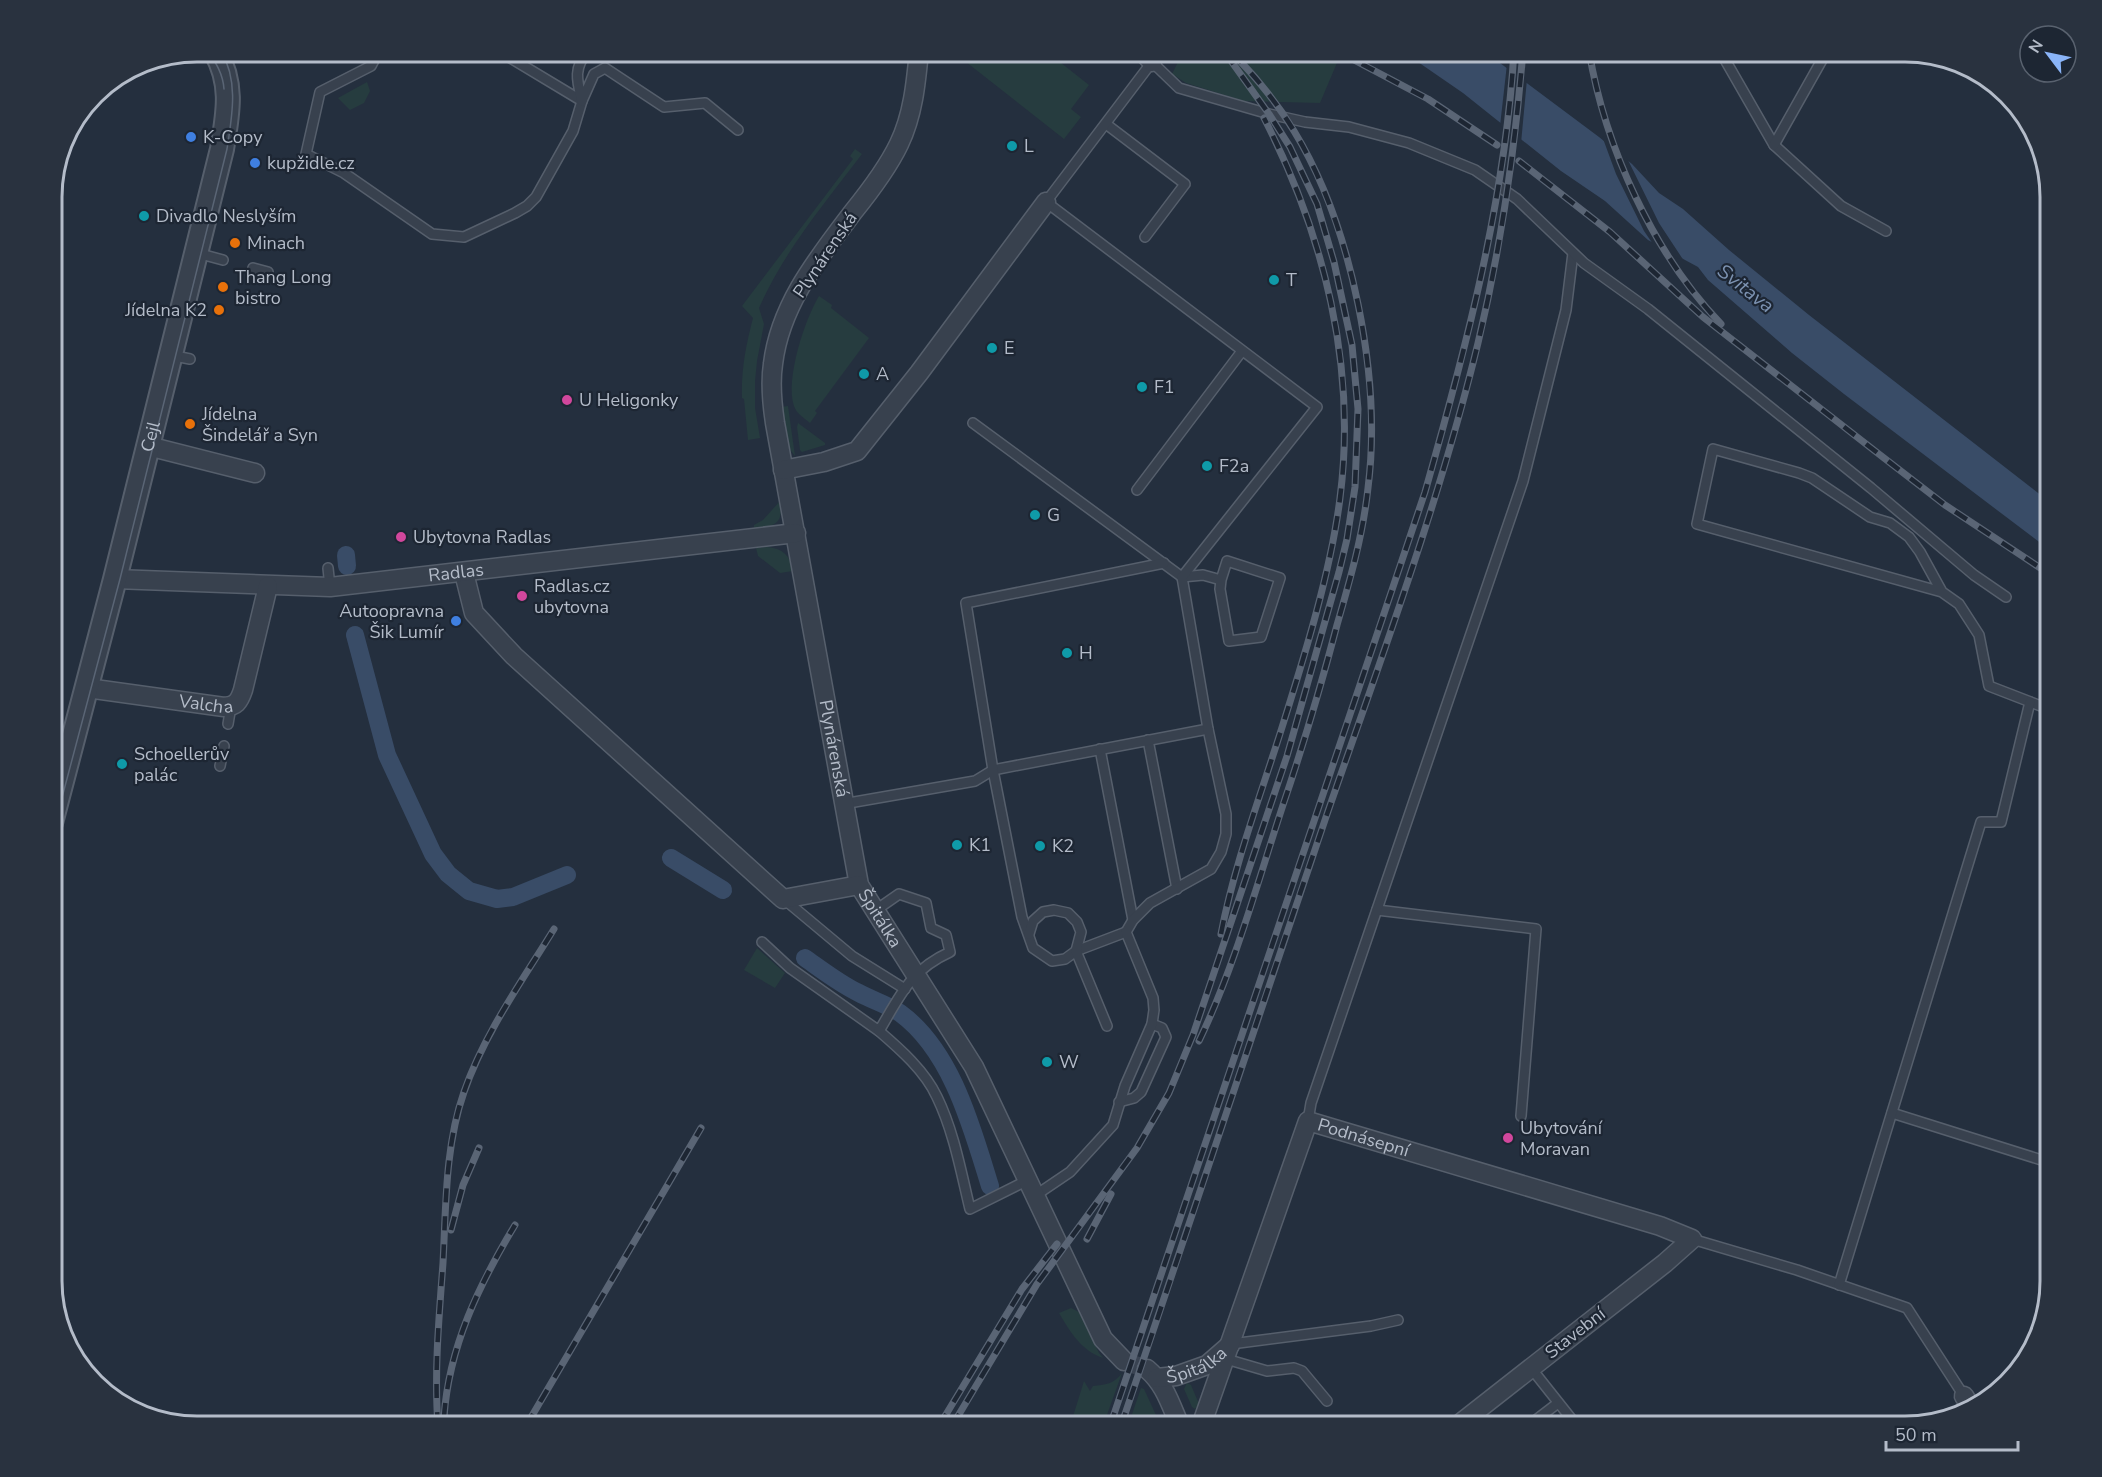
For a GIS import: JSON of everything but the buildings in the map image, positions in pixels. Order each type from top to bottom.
[{"type":"street","name":"Cejl","points":[[62,767],[87,688],[148,446],[180,357],[195,252],[222,149],[228,108],[227,79],[221,62]]},
{"type":"street","name":"Plynárenská","points":[[859,885],[783,470],[771,382],[773,362],[784,320],[801,284],[879,178],[899,144],[909,119],[918,62]]},
{"type":"street","points":[[783,470],[824,462],[857,451],[919,373],[1046,202]]},
{"type":"street","points":[[148,446],[255,473]]},
{"type":"street","name":"Radlas","points":[[115,579],[330,588],[796,534]]},
{"type":"street","points":[[464,573],[474,613],[514,656],[783,899]]},
{"type":"street","name":"Valcha","points":[[87,688],[233,710],[268,586]]},
{"type":"street","name":"Špitálka","points":[[783,899],[859,885],[974,1067],[1103,1339],[1124,1361]]},
{"type":"street","name":"Podnásepní","points":[[1205,1416],[1308,1121],[1653,1224],[1692,1239]]},
{"type":"street","name":"Stavební","points":[[1470,1416],[1665,1263],[1692,1239]]},
{"type":"street","name":"Špitálka","points":[[1175,1416],[1152,1374],[1176,1376],[1207,1365],[1228,1351]]},
{"type":"lane","points":[[1144,61],[1107,124],[1046,202],[1317,406],[1182,578]]},
{"type":"lane","points":[[1152,61],[1179,87],[1269,114],[1305,122],[1349,127],[1409,143],[1475,170],[1517,200],[1584,264],[1648,309],[1974,575],[2006,597]]},
{"type":"lane","points":[[1726,61],[1774,145],[1841,206],[1886,231]]},
{"type":"lane","points":[[1774,145],[1821,61]]},
{"type":"lane","points":[[373,62],[371,66],[320,92],[306,154],[344,173],[432,234],[464,237],[527,206],[536,196],[573,131],[582,101],[594,74],[605,68],[664,107],[705,103],[738,130]]},
{"type":"lane","points":[[517,62],[582,101]]},
{"type":"lane","points":[[581,62],[576,76],[582,101]]},
{"type":"lane","points":[[1107,124],[1185,184],[1145,237]]},
{"type":"lane","points":[[195,252],[223,260]]},
{"type":"lane","points":[[1308,1121],[1311,1103],[1523,481],[1566,310],[1573,253]]},
{"type":"lane","points":[[253,268],[268,272]]},
{"type":"lane","points":[[1137,490],[1242,351]]},
{"type":"lane","points":[[973,423],[1164,564],[1182,578],[1208,729],[1226,814],[1226,834],[1221,852],[1211,869],[1150,903],[1133,920],[1126,933],[1076,951],[1065,959],[1052,961],[1033,948],[1022,917],[993,770],[966,603],[1164,564]]},
{"type":"lane","points":[[1942,592],[1909,537],[1890,523],[1870,518],[1812,478],[1713,449],[1697,524],[1942,592],[1959,604],[1979,634],[1989,686],[2040,706]]},
{"type":"lane","points":[[1227,561],[1280,578],[1261,637],[1229,641],[1220,588],[1221,580],[1227,561]]},
{"type":"lane","points":[[328,568],[330,588]]},
{"type":"lane","points":[[1182,578],[1203,575],[1221,580]]},
{"type":"lane","points":[[1839,1285],[1981,822],[2001,822],[2030,702]]},
{"type":"lane","points":[[843,804],[975,781],[993,770],[1208,729]]},
{"type":"lane","points":[[1148,740],[1177,889]]},
{"type":"lane","points":[[220,766],[224,746]]},
{"type":"lane","points":[[1100,749],[1133,920]]},
{"type":"lane","points":[[876,910],[899,894],[926,903],[931,928],[946,935],[950,952],[935,958],[916,973],[879,1031]]},
{"type":"lane","points":[[783,899],[852,956],[905,989]]},
{"type":"lane","points":[[1029,934],[1034,921],[1043,912],[1054,910],[1068,913],[1077,922],[1081,932],[1076,951],[1107,1026]]},
{"type":"lane","points":[[1377,910],[1536,929],[1521,1116]]},
{"type":"lane","points":[[762,942],[790,968],[879,1031],[908,1056],[937,1095],[955,1144],[970,1209],[1070,1173],[1113,1125],[1119,1102],[1152,1024],[1154,1010],[1152,998],[1126,933]]},
{"type":"lane","points":[[1119,1102],[1134,1098],[1141,1092],[1166,1037],[1162,1028],[1152,1024]]},
{"type":"lane","points":[[1892,1113],[2040,1160]]},
{"type":"lane","points":[[1692,1239],[1797,1270],[1907,1308],[1967,1401]]},
{"type":"lane","points":[[1228,1351],[1398,1320]]},
{"type":"lane","points":[[1228,1351],[1267,1371],[1294,1368],[1302,1371],[1327,1401]]},
{"type":"lane","points":[[1531,1368],[1569,1416]]},
{"type":"lane","points":[[1541,1416],[1558,1403]]},
{"type":"green space","points":[[1059,61],[1089,85],[1071,109],[1081,117],[1064,139],[965,62]]},
{"type":"green space","points":[[1338,61],[1320,103],[1244,101],[1186,83],[1172,74],[1178,62]]},
{"type":"green space","points":[[367,82],[370,91],[364,103],[350,110],[338,98]]},
{"type":"green space","points":[[855,149],[862,154],[793,247],[759,308],[764,324],[755,381],[755,408],[760,438],[748,440],[744,399],[742,398],[742,377],[753,318],[742,306],[853,159],[850,156]]},
{"type":"green space","points":[[819,296],[869,338],[815,411],[817,413],[810,423],[795,409],[792,381],[803,334]]},
{"type":"green space","points":[[788,406],[795,456],[788,447],[781,407]]},
{"type":"green space","points":[[798,423],[825,443],[825,445],[802,452]]},
{"type":"green space","points":[[780,501],[779,519],[773,525],[754,529],[754,525],[763,520]]},
{"type":"green space","points":[[767,547],[785,554],[793,571],[780,573],[758,556],[756,548]]},
{"type":"green space","points":[[757,948],[785,973],[775,988],[744,970]]},
{"type":"green space","points":[[1071,1308],[1079,1312],[1103,1358],[1089,1351],[1077,1340],[1059,1313]]},
{"type":"green space","points":[[1122,1373],[1107,1416],[1073,1416],[1084,1381],[1090,1391],[1093,1386],[1112,1382]]},
{"type":"green space","points":[[1187,1383],[1191,1385],[1199,1404],[1195,1409],[1184,1389]]},
{"type":"green space","points":[[1141,1388],[1144,1389],[1156,1416],[1131,1416]]},
{"type":"water","name":"Svitava","points":[[1417,61],[1498,61],[1599,137],[1632,164],[1659,193],[1683,209],[1809,315],[2040,494],[2040,543],[1792,353],[1708,280],[1698,267],[1648,240],[1605,201],[1561,171],[1463,93]]},
{"type":"pier","points":[[1507,64],[1527,79],[1521,143],[1500,126]]},
{"type":"pier","points":[[1602,136],[1626,156],[1659,223],[1684,261],[1655,247],[1644,231],[1616,174]]},
{"type":"waterway","points":[[346,555],[347,566]]},
{"type":"waterway","points":[[355,635],[387,755],[433,854],[448,874],[469,891],[497,899],[513,897],[567,875]]},
{"type":"waterway","points":[[671,858],[723,890]]},
{"type":"waterway","points":[[805,958],[831,977],[900,1013],[918,1029],[947,1069],[958,1092],[990,1186]]},
{"type":"tunnel","points":[[1124,1361],[1147,1369]]},
{"type":"tram line","points":[[215,62],[221,74],[224,89]]},
{"type":"tram line","points":[[62,798],[120,579],[227,149],[233,99],[227,62]]},
{"type":"railway","points":[[958,1416],[1037,1284],[1137,1148],[1169,1093],[1193,1035],[1287,756],[1347,539],[1355,487],[1358,409],[1352,345],[1334,262],[1317,204],[1290,147],[1231,61]]},
{"type":"railway","points":[[1199,1041],[1224,984],[1245,924],[1318,693],[1359,540],[1366,506],[1371,445],[1366,352],[1347,257],[1332,211],[1294,131],[1269,94],[1240,61]]},
{"type":"railway","points":[[1357,61],[1428,99],[1497,145]]},
{"type":"railway","points":[[1113,1416],[1425,492],[1482,274],[1502,163],[1513,61]]},
{"type":"railway","points":[[1124,1416],[1326,817],[1408,582],[1445,463],[1478,343],[1494,271],[1516,124],[1522,61]]},
{"type":"railway","points":[[1591,61],[1607,124],[1636,197],[1674,265],[1696,296],[1721,324]]},
{"type":"railway","points":[[1221,934],[1241,853],[1276,748],[1317,610],[1336,525],[1344,449],[1344,399],[1331,302],[1304,208],[1264,118]]},
{"type":"railway","points":[[1519,161],[1610,232],[1703,317],[1945,505],[2040,568]]},
{"type":"railway","points":[[438,1416],[439,1324],[446,1198],[453,1133],[464,1092],[482,1049],[554,929]]},
{"type":"railway","points":[[532,1416],[701,1128]]},
{"type":"railway","points":[[451,1230],[463,1185],[479,1148]]},
{"type":"railway","points":[[1087,1239],[1111,1194]]},
{"type":"railway","points":[[444,1416],[452,1365],[459,1341],[489,1270],[515,1225]]},
{"type":"railway","points":[[945,1416],[1022,1289],[1057,1244]]},
{"type":"place","name":"K-Copy","points":[[191,137]]},
{"type":"place","name":"L","points":[[1012,146]]},
{"type":"place","name":"kupžidle.cz","points":[[255,163]]},
{"type":"place","name":"Divadlo Neslyším","points":[[144,216]]},
{"type":"place","name":"Minach","points":[[235,243]]},
{"type":"place","name":"T","points":[[1274,280]]},
{"type":"place","name":"Thang Long bistro","points":[[223,287]]},
{"type":"place","name":"Jídelna K2","points":[[219,310]]},
{"type":"place","name":"E","points":[[992,348]]},
{"type":"place","name":"A","points":[[864,374]]},
{"type":"place","name":"F1","points":[[1142,387]]},
{"type":"place","name":"U Heligonky","points":[[567,400]]},
{"type":"place","name":"Jídelna Šindelář a Syn","points":[[190,424]]},
{"type":"place","name":"F2a","points":[[1207,466]]},
{"type":"place","name":"G","points":[[1035,515]]},
{"type":"place","name":"Ubytovna Radlas","points":[[401,537]]},
{"type":"place","name":"Radlas.cz ubytovna","points":[[522,596]]},
{"type":"place","name":"Autoopravna Šik Lumír","points":[[456,621]]},
{"type":"place","name":"H","points":[[1067,653]]},
{"type":"place","name":"Schoellerův palác","points":[[122,764]]},
{"type":"place","name":"K1","points":[[957,845]]},
{"type":"place","name":"K2","points":[[1040,846]]},
{"type":"place","name":"W","points":[[1047,1062]]},
{"type":"place","name":"Ubytování Moravan","points":[[1508,1138]]}]
